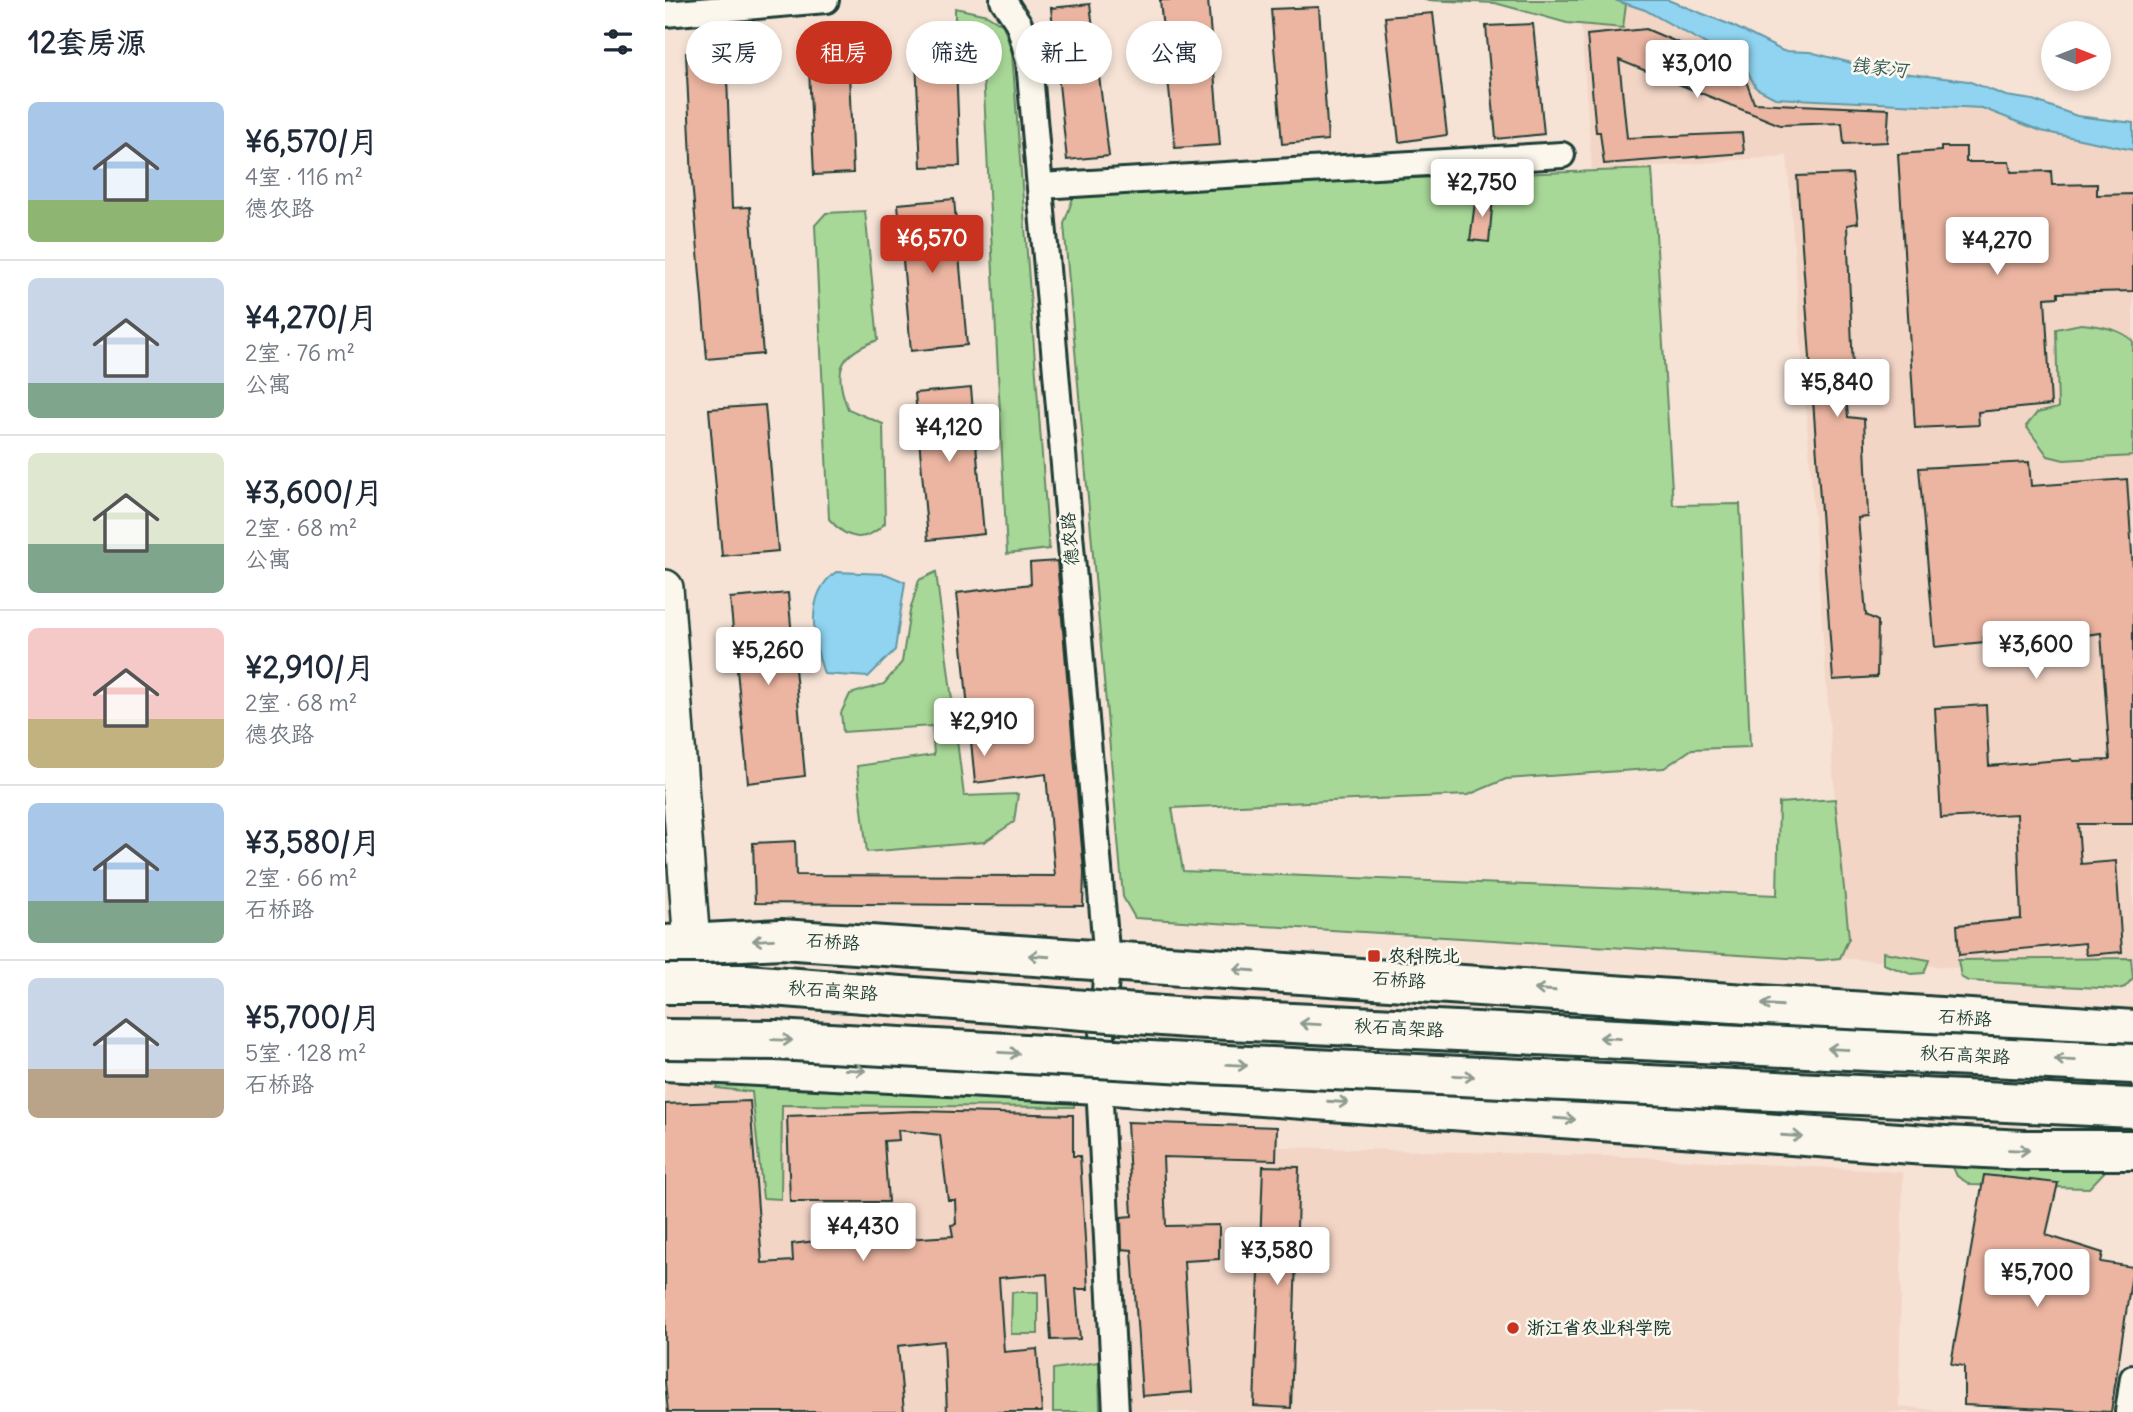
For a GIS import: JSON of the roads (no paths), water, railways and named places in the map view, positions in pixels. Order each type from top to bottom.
[{"type":"main road","name":"石桥路","points":[[679,945],[781,939],[2133,1030]]},
{"type":"main road","name":"秋石高架路","points":[[665,984],[759,985],[1188,1018],[2133,1064]]},
{"type":"main road","points":[[665,1039],[776,1040],[1200,1064],[2133,1108]]},
{"type":"main road","points":[[665,1061],[1099,1084],[1926,1145],[2024,1150],[2133,1150]]},
{"type":"street","points":[[665,14],[826,0]]},
{"type":"street","name":"德农路","points":[[1003,0],[1019,24],[1029,61],[1107,961],[1099,1084],[1116,1412]]},
{"type":"street","points":[[1040,186],[1562,155]]},
{"type":"street","points":[[665,588],[679,945]]},
{"type":"street","points":[[2128,1412],[2133,1378]]},
{"type":"water","points":[[1615,0],[1668,0],[1731,25],[1783,51],[1810,52],[1878,70],[1968,81],[2006,96],[2033,100],[2077,116],[2133,123],[2133,150],[2041,131],[1982,108],[1775,98],[1756,88],[1745,66],[1645,10]]},
{"type":"water","points":[[836,572],[886,574],[905,582],[895,650],[868,677],[824,674],[820,661],[815,633],[815,606],[826,581]]},
{"type":"place","name":"农科院北","points":[[1374,956]]},
{"type":"place","name":"浙江省农业科学院","points":[[1513,1328]]},
{"type":"water label","name":"钱家河","points":[[1879,67]]}]
